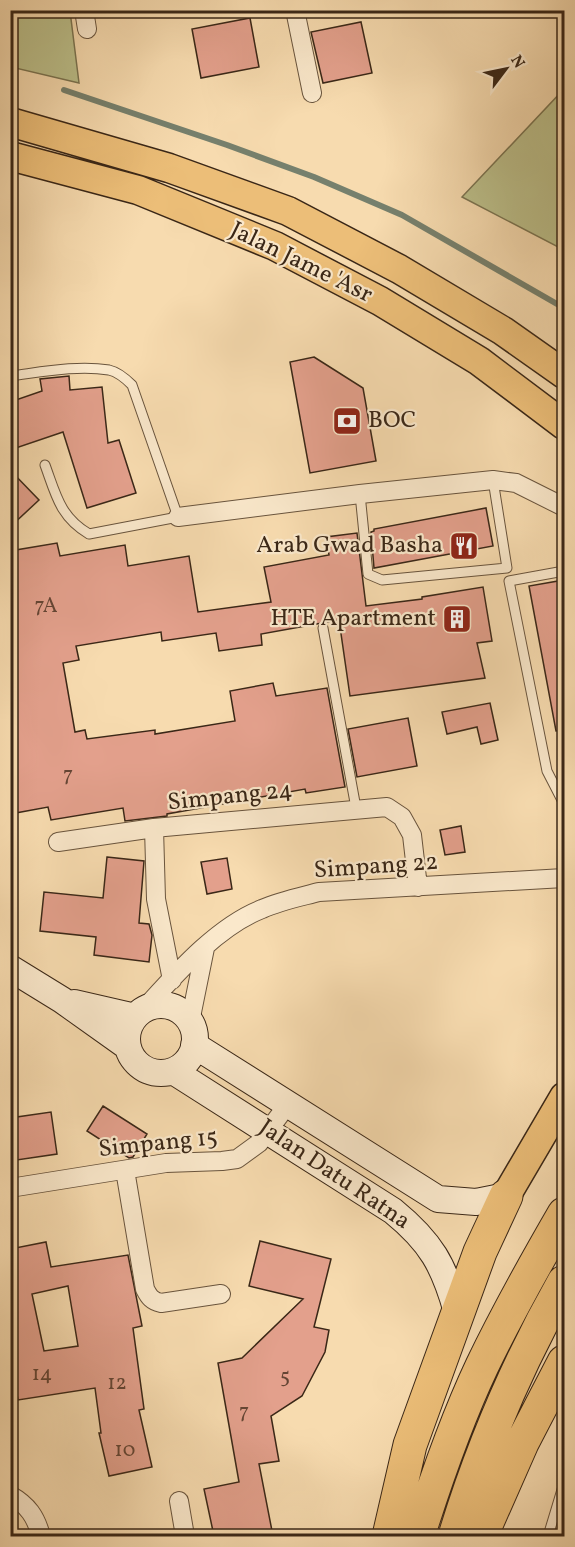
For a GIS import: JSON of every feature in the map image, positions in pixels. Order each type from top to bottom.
[{"type":"highway","points":[[389,1536],[410,1445],[480,1252],[506,1196]]},
{"type":"highway","points":[[418,1536],[453,1433],[482,1367],[507,1316],[564,1214]]},
{"type":"highway","points":[[454,1536],[487,1442],[510,1386],[535,1333],[564,1282]]},
{"type":"highway","points":[[481,1536],[522,1443],[564,1362]]},
{"type":"main road","name":"Jalan Jame 'Asr","points":[[10,122],[169,168],[288,211],[409,275],[503,331],[564,374]]},
{"type":"main road","name":"Jalan Jame 'Asr","points":[[10,156],[138,190],[275,246],[381,301],[479,361],[564,425]]},
{"type":"main road","points":[[10,968],[62,1000],[128,1047]]},
{"type":"main road","points":[[62,1000],[139,1014]]},
{"type":"main road","points":[[163,1005],[183,1014],[192,1033],[190,1056],[183,1065],[173,1071],[162,1073],[140,1066],[132,1058],[127,1036],[129,1026],[139,1014],[152,1006],[163,1005]]},
{"type":"main road","name":"Jalan Datu Ratna","points":[[192,1033],[288,1104],[438,1199],[476,1202],[506,1196]]},
{"type":"main road","name":"Jalan Datu Ratna","points":[[173,1071],[393,1211],[416,1230],[440,1264],[448,1281],[457,1312]]},
{"type":"main road","points":[[506,1196],[564,1097]]},
{"type":"street","points":[[84,10],[87,29]]},
{"type":"street","points":[[295,10],[312,93]]},
{"type":"street","points":[[178,517],[493,480],[516,483],[564,507]]},
{"type":"street","name":"Simpang 24","points":[[172,980],[156,899],[153,828],[387,807],[402,817],[412,835],[418,887]]},
{"type":"street","points":[[58,842],[153,828]]},
{"type":"street","name":"Simpang 22","points":[[139,1014],[205,948],[238,921],[288,900],[320,892],[564,878]]},
{"type":"street","points":[[192,1033],[205,948]]},
{"type":"street","name":"Simpang 15","points":[[10,1188],[166,1163],[237,1159],[249,1151],[269,1131],[288,1104]]},
{"type":"street","points":[[125,1170],[145,1289],[149,1296],[161,1303],[221,1294]]},
{"type":"street","points":[[10,1496],[23,1502],[32,1513],[41,1536]]},
{"type":"street","points":[[179,1501],[185,1536]]},
{"type":"lane","points":[[10,376],[72,369],[110,370],[123,376],[132,385],[178,517],[90,534],[74,525],[61,507],[45,465]]},
{"type":"lane","points":[[360,494],[368,574],[382,580],[507,568],[493,480]]},
{"type":"lane","points":[[564,571],[509,581],[547,771],[564,804]]},
{"type":"lane","points":[[323,628],[356,808]]},
{"type":"lane","points":[[548,1536],[560,1514],[564,1483]]},
{"type":"green space","points":[[11,10],[70,11],[79,83],[11,67]]},
{"type":"green space","points":[[564,89],[564,246],[560,248],[462,197]]},
{"type":"building","points":[[250,18],[259,67],[201,78],[192,29]]},
{"type":"building","points":[[361,22],[372,73],[323,83],[311,32]]},
{"type":"building","points":[[314,357],[363,388],[376,461],[310,473],[290,362]]},
{"type":"building","points":[[69,376],[70,390],[102,387],[108,443],[119,440],[136,493],[87,508],[63,432],[10,450],[10,402],[42,391],[40,379]]},
{"type":"building","points":[[10,470],[39,500],[10,527]]},
{"type":"building","points":[[486,508],[493,546],[374,568],[371,532],[374,529]]},
{"type":"building","points":[[357,533],[366,606],[422,599],[422,597],[483,587],[492,641],[477,643],[485,678],[350,696],[339,620],[261,634],[262,645],[219,651],[216,633],[162,641],[161,632],[76,646],[79,660],[63,663],[75,732],[85,730],[87,739],[155,730],[155,734],[235,721],[230,691],[273,683],[276,696],[327,688],[345,787],[306,793],[305,789],[167,814],[167,816],[125,821],[123,808],[51,820],[48,807],[10,814],[10,551],[57,543],[60,556],[125,545],[128,566],[189,556],[198,612],[271,602],[264,567],[329,555],[326,537]]},
{"type":"building","points":[[564,580],[564,730],[556,731],[529,586]]},
{"type":"building","points":[[490,703],[498,740],[481,744],[477,727],[447,734],[442,712]]},
{"type":"building","points":[[408,718],[417,766],[357,777],[348,729]]},
{"type":"building","points":[[461,826],[465,852],[445,855],[440,830]]},
{"type":"building","points":[[107,857],[144,861],[139,923],[149,924],[152,935],[149,962],[94,955],[96,937],[40,931],[44,892],[103,898]]},
{"type":"building","points":[[227,858],[232,889],[207,894],[201,862]]},
{"type":"building","points":[[103,1106],[147,1134],[133,1157],[129,1158],[87,1131]]},
{"type":"building","points":[[51,1112],[57,1154],[10,1161],[10,1118]]},
{"type":"building","points":[[260,1241],[331,1259],[314,1327],[329,1330],[325,1352],[302,1396],[271,1416],[279,1461],[259,1464],[273,1536],[214,1536],[204,1489],[239,1482],[218,1363],[242,1358],[303,1299],[249,1286]]},
{"type":"building","points":[[46,1242],[51,1267],[128,1255],[142,1326],[133,1328],[144,1409],[139,1410],[152,1467],[109,1476],[99,1433],[101,1433],[95,1388],[18,1400],[10,1357],[10,1249]],"holes":[[[68,1286],[78,1346],[44,1351],[32,1294]]]},
{"type":"waterway","points":[[64,90],[314,177],[402,215],[564,308]]},
{"type":"place","name":"BOC","points":[[347,421]]},
{"type":"place","name":"Arab Gwad Basha","points":[[464,546]]},
{"type":"place","name":"HTE Apartment","points":[[457,619]]}]
